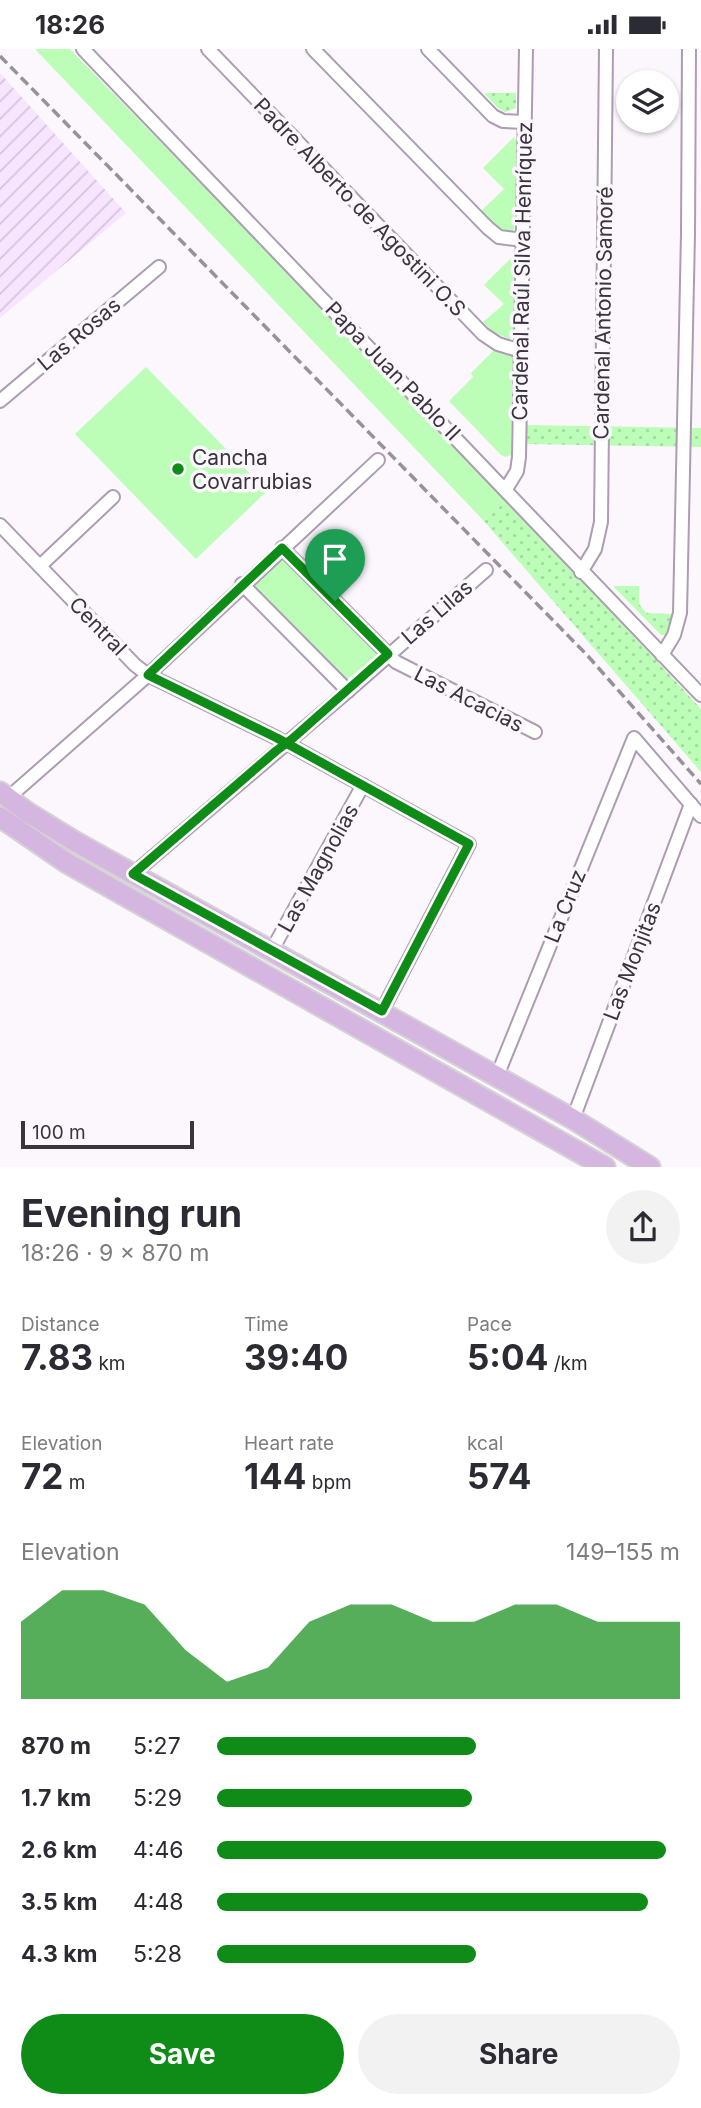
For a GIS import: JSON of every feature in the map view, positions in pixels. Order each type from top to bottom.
[{"type":"main road","points":[[4,795],[47,825],[573,1119],[650,1167]]},
{"type":"main road","points":[[0,817],[67,863],[605,1167]]},
{"type":"street","name":"Papa Juan Pablo II","points":[[83,49],[701,695]]},
{"type":"street","name":"Padre Alberto de Agostini O.S","points":[[208,49],[483,334],[498,344],[521,351]]},
{"type":"street","points":[[313,49],[488,228],[499,237],[523,240]]},
{"type":"street","points":[[428,49],[493,116],[503,121],[524,122]]},
{"type":"street","name":"Cardenal Raúl Silva Henríquez","points":[[506,489],[519,464],[526,49]]},
{"type":"street","name":"Cardenal Antonio Samoré","points":[[581,572],[595,549],[601,522],[606,49]]},
{"type":"street","points":[[662,655],[674,635],[680,613],[688,248],[689,49]]},
{"type":"street","name":"Las Rosas","points":[[0,401],[159,267]]},
{"type":"street","points":[[4,795],[148,675],[242,584],[378,460]]},
{"type":"street","points":[[40,566],[113,497]]},
{"type":"street","name":"Central","points":[[0,525],[135,665],[148,675],[286,743],[469,844],[382,1011]]},
{"type":"street","name":"Las Acacias","points":[[282,548],[396,662],[536,732]]},
{"type":"street","name":"Las Lilas","points":[[133,874],[485,570]]},
{"type":"street","points":[[242,584],[348,691]]},
{"type":"street","name":"La Cruz","points":[[497,1076],[634,738],[691,804]]},
{"type":"street","name":"Las Magnolias","points":[[272,950],[363,785]]},
{"type":"street","points":[[691,804],[701,816]]},
{"type":"street","name":"Las Monjitas","points":[[573,1119],[691,804]]},
{"type":"shaded area","points":[[0,73],[126,213],[0,318]]},
{"type":"green space","points":[[35,49],[70,49],[508,499],[483,520]]},
{"type":"green space","points":[[484,93],[516,93],[516,108],[505,112]]},
{"type":"green space","points":[[514,137],[518,143],[514,229],[510,234],[500,231],[480,212],[504,189],[483,168]]},
{"type":"green space","points":[[512,257],[513,335],[510,339],[492,332],[483,322],[504,304],[484,285]]},
{"type":"green space","points":[[495,349],[513,357],[511,455],[506,457],[449,401]]},
{"type":"green space","name":"Cancha Covarrubias","points":[[146,367],[267,491],[196,559],[75,434]]},
{"type":"green space","points":[[525,425],[701,428],[701,447],[525,444]]},
{"type":"green space","points":[[508,499],[701,709],[701,772],[483,520]]},
{"type":"green space","points":[[282,556],[379,655],[346,680],[253,585]]},
{"type":"green space","points":[[613,586],[639,586],[639,604],[646,613],[672,614],[672,624],[665,635],[661,635]]},
{"type":"railway","points":[[0,56],[587,655],[701,784]]},
{"type":"place","name":"Cancha Covarrubias","points":[[178,469]]},
{"type":"route","points":[[335,601],[282,548],[148,675],[165,682],[277,738],[286,743],[298,749],[469,844],[382,1011],[133,874],[276,751],[286,743],[292,739],[348,691],[388,654],[335,601]]}]
